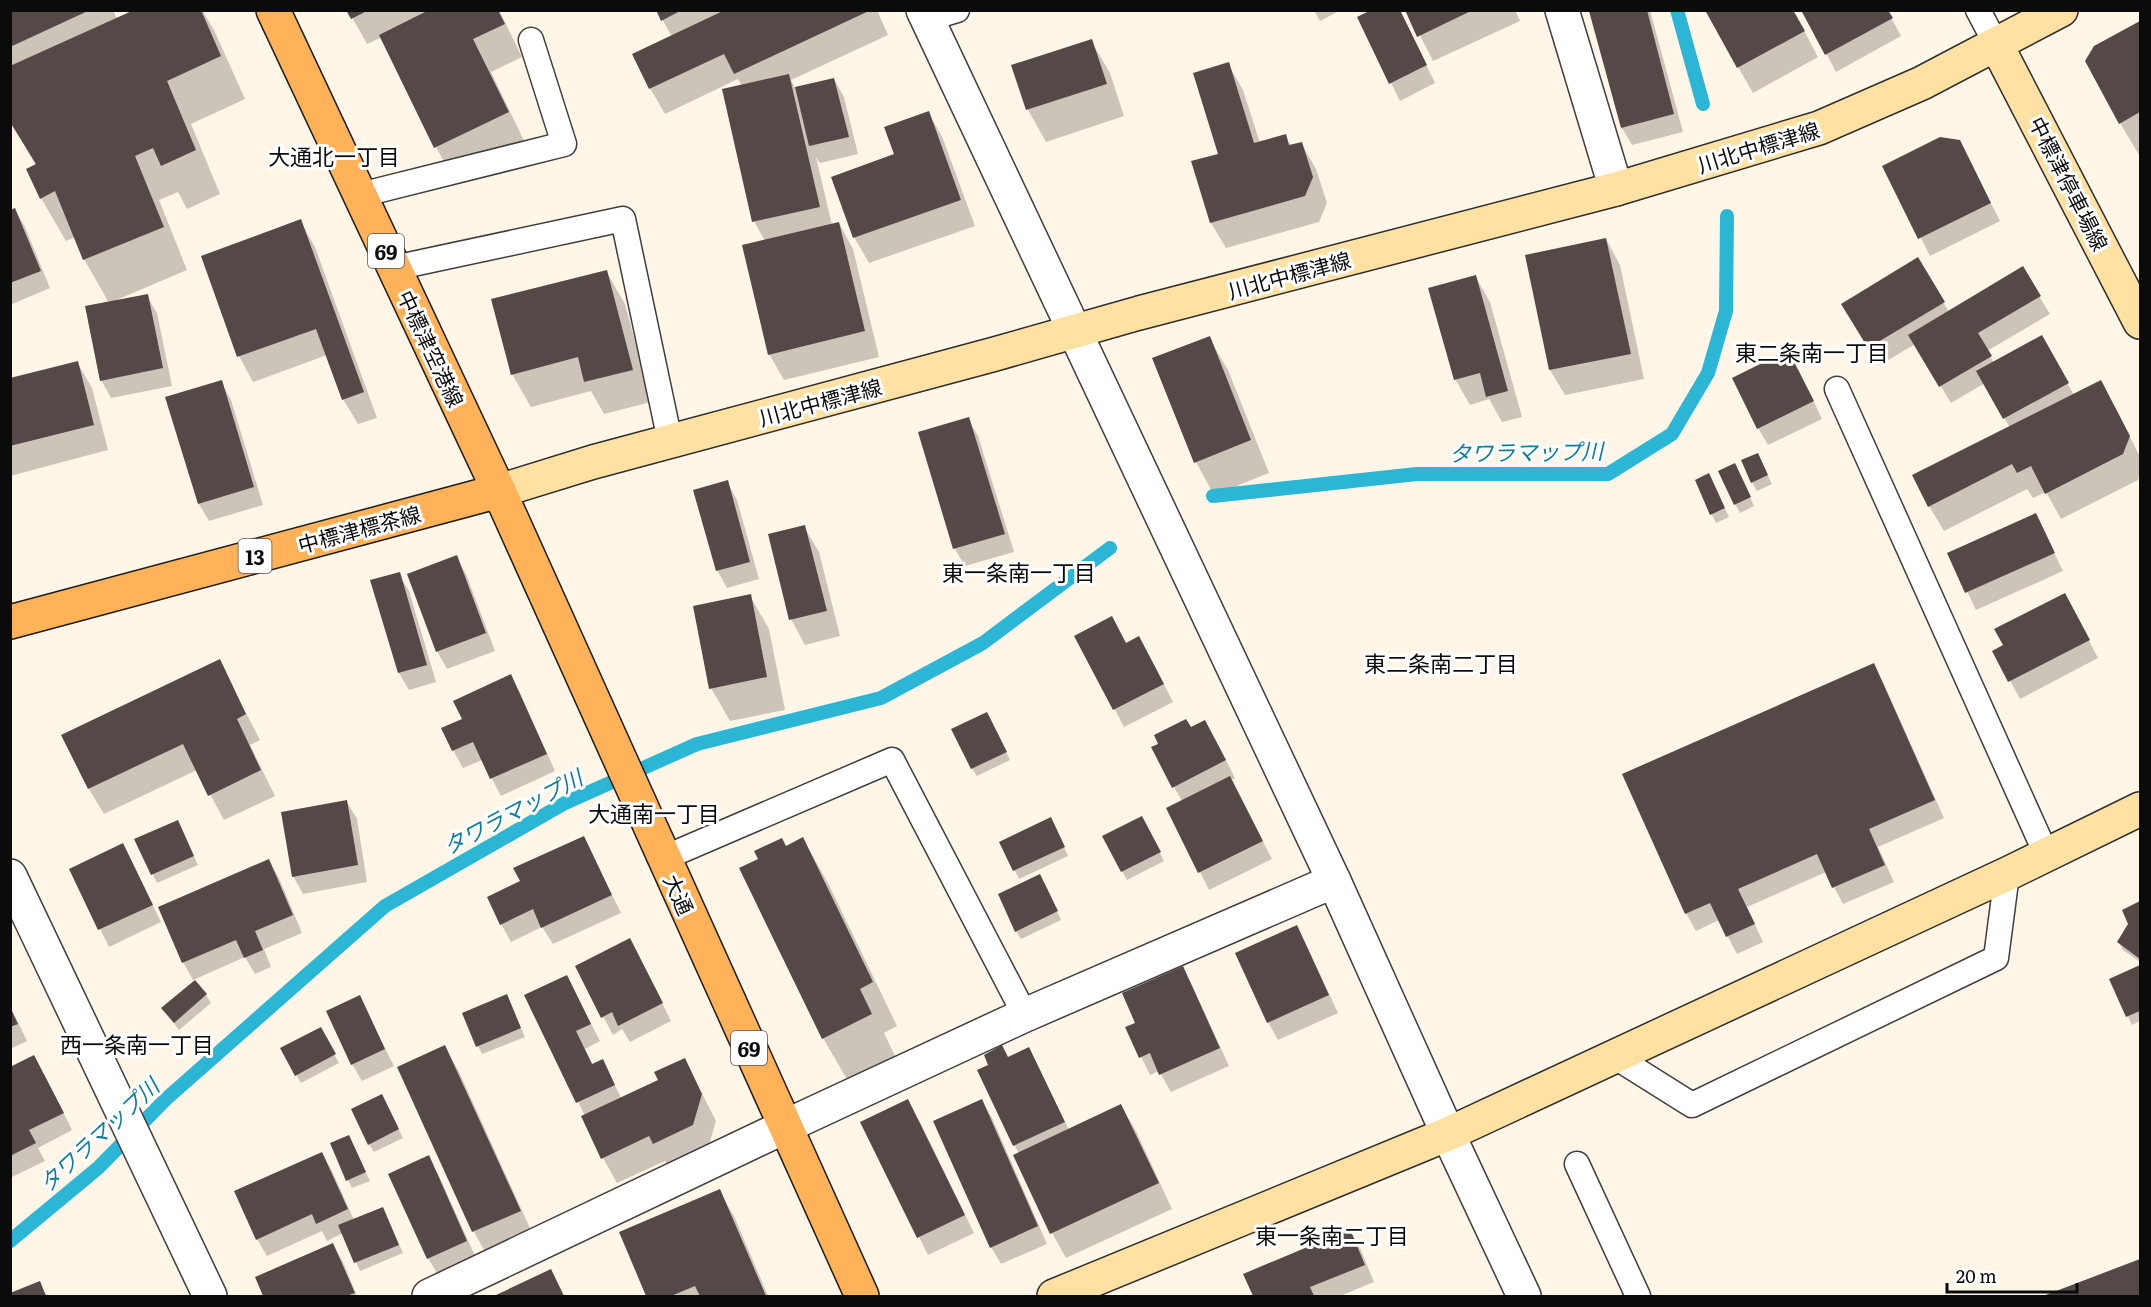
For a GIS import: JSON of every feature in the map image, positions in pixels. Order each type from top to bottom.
[{"type":"main road","name":"中標津空港線","points":[[273,10],[499,491]]},
{"type":"main road","name":"川北中標津線","points":[[499,491],[593,462],[995,354],[1073,330],[1617,189],[1819,128],[1922,83],[1997,46],[2061,10]]},
{"type":"main road","name":"中標津停車場線","points":[[1997,46],[2140,322]]},
{"type":"main road","name":"中標津標茶線","points":[[10,621],[499,491]]},
{"type":"main road","name":"大通","points":[[499,491],[862,1296]]},
{"type":"main road","points":[[1054,1296],[1448,1134],[2047,856],[2140,809]]},
{"type":"street","points":[[1562,10],[1617,189]]},
{"type":"street","points":[[936,13],[1073,330],[1334,881],[1524,1296]]},
{"type":"street","points":[[10,876],[210,1296]]},
{"type":"street","points":[[429,1296],[1026,1015],[1334,881]]},
{"type":"lane","points":[[1978,10],[1997,46]]},
{"type":"lane","points":[[360,195],[564,144],[531,40]]},
{"type":"lane","points":[[394,268],[623,219],[670,441]]},
{"type":"lane","points":[[1837,389],[2047,856]]},
{"type":"lane","points":[[664,858],[892,760],[1026,1015]]},
{"type":"lane","points":[[1614,1056],[1692,1105],[1996,958],[2007,874]]},
{"type":"lane","points":[[1577,1164],[1638,1296]]},
{"type":"building","points":[[10,10],[90,10],[10,47]]},
{"type":"building","points":[[134,10],[201,10],[221,56],[167,81],[196,150],[161,166],[153,148],[135,156],[164,227],[83,260],[55,191],[40,199],[26,169],[36,164],[10,122],[10,66]]},
{"type":"building","points":[[346,10],[369,10],[351,19]]},
{"type":"building","points":[[429,10],[498,10],[505,24],[473,39],[509,112],[434,148],[379,35]]},
{"type":"building","points":[[656,10],[682,10],[661,21]]},
{"type":"building","points":[[725,10],[871,10],[734,74],[724,54],[649,89],[632,54]]},
{"type":"building","points":[[1371,10],[1400,10],[1427,65],[1389,84],[1357,17]]},
{"type":"building","points":[[1405,10],[1473,10],[1417,37]]},
{"type":"building","points":[[1647,10],[1674,114],[1621,128],[1589,11]]},
{"type":"building","points":[[1705,10],[1793,10],[1805,31],[1737,68]]},
{"type":"building","points":[[1801,10],[1888,10],[1893,18],[1825,55]]},
{"type":"building","points":[[2140,21],[2140,112],[2119,124],[2085,61],[2094,46]]},
{"type":"building","points":[[1092,39],[1107,84],[1026,110],[1011,65]]},
{"type":"building","points":[[1229,62],[1254,143],[1286,134],[1289,145],[1302,142],[1313,177],[1305,196],[1210,223],[1191,161],[1218,154],[1193,73]]},
{"type":"building","points":[[789,74],[820,207],[752,222],[722,89]]},
{"type":"building","points":[[834,78],[849,137],[809,146],[795,87]]},
{"type":"building","points":[[929,111],[961,200],[853,238],[831,177],[894,154],[884,127]]},
{"type":"building","points":[[1940,137],[1960,140],[1991,203],[1918,239],[1882,166]]},
{"type":"building","points":[[15,208],[41,271],[10,283],[10,210]]},
{"type":"building","points":[[301,219],[364,392],[342,400],[316,329],[237,357],[201,256]]},
{"type":"building","points":[[839,222],[865,331],[768,355],[742,245]]},
{"type":"building","points":[[1606,238],[1631,354],[1549,370],[1525,255]]},
{"type":"building","points":[[1918,257],[1945,302],[1868,348],[1841,304]]},
{"type":"building","points":[[2023,266],[2041,296],[1978,333],[1992,356],[1939,387],[1908,335]]},
{"type":"building","points":[[607,270],[633,370],[584,382],[578,357],[511,375],[491,299]]},
{"type":"building","points":[[1476,275],[1508,391],[1486,397],[1480,373],[1454,380],[1428,288]]},
{"type":"building","points":[[148,294],[163,368],[100,381],[85,306]]},
{"type":"building","points":[[2042,335],[2069,383],[2003,419],[1976,371]]},
{"type":"building","points":[[1210,336],[1251,440],[1194,463],[1152,358]]},
{"type":"building","points":[[1788,350],[1814,401],[1757,429],[1732,378]]},
{"type":"building","points":[[78,361],[94,425],[10,446],[10,378]]},
{"type":"building","points":[[222,380],[254,487],[198,504],[165,397]]},
{"type":"building","points":[[2101,380],[2130,436],[2123,454],[2045,494],[2031,466],[2017,473],[2012,464],[1928,507],[1912,475]]},
{"type":"building","points":[[969,417],[1005,534],[953,549],[918,432]]},
{"type":"building","points":[[1758,453],[1768,475],[1751,483],[1741,460]]},
{"type":"building","points":[[1735,463],[1751,497],[1734,505],[1718,471]]},
{"type":"building","points":[[1709,473],[1725,508],[1710,515],[1695,480]]},
{"type":"building","points":[[728,480],[750,562],[716,571],[693,490]]},
{"type":"building","points":[[2036,513],[2055,553],[1965,593],[1947,553]]},
{"type":"building","points":[[805,525],[827,611],[789,620],[768,534]]},
{"type":"building","points":[[457,555],[486,633],[436,652],[407,574]]},
{"type":"building","points":[[400,572],[427,665],[398,673],[370,580]]},
{"type":"building","points":[[2065,593],[2090,640],[2008,682],[1992,651],[2003,645],[1994,629]]},
{"type":"building","points":[[751,594],[767,677],[709,689],[693,606]]},
{"type":"building","points":[[1112,616],[1126,643],[1139,636],[1164,684],[1113,710],[1074,636]]},
{"type":"building","points":[[220,659],[246,714],[237,719],[261,770],[208,796],[183,744],[88,789],[61,735]]},
{"type":"building","points":[[1874,663],[1935,800],[1869,829],[1885,865],[1832,888],[1817,854],[1738,889],[1755,924],[1726,937],[1710,903],[1685,914],[1622,774]]},
{"type":"building","points":[[511,674],[547,754],[490,779],[473,742],[452,751],[441,728],[462,719],[453,701]]},
{"type":"building","points":[[987,712],[1007,752],[971,769],[951,729]]},
{"type":"building","points":[[1186,719],[1191,727],[1205,720],[1226,760],[1172,788],[1151,747],[1158,744],[1154,735]]},
{"type":"building","points":[[1230,776],[1263,841],[1198,873],[1166,808]]},
{"type":"building","points":[[347,800],[358,865],[292,877],[281,812]]},
{"type":"building","points":[[1142,816],[1161,852],[1121,872],[1102,836]]},
{"type":"building","points":[[1051,817],[1065,847],[1013,871],[999,842]]},
{"type":"building","points":[[178,820],[194,856],[151,875],[134,839]]},
{"type":"building","points":[[584,836],[612,895],[541,928],[533,909],[500,925],[487,897],[520,881],[513,868]]},
{"type":"building","points":[[803,837],[873,982],[860,989],[872,1014],[822,1039],[739,868],[758,859],[754,851],[782,838],[786,846]]},
{"type":"building","points":[[123,843],[153,905],[98,930],[69,869]]},
{"type":"building","points":[[269,859],[293,915],[255,931],[263,950],[244,958],[236,940],[182,963],[158,907]]},
{"type":"building","points":[[1040,874],[1058,911],[1015,932],[998,894]]},
{"type":"building","points":[[2140,901],[2140,959],[2117,942],[2128,924],[2122,910]]},
{"type":"building","points":[[1297,925],[1329,995],[1267,1023],[1235,953]]},
{"type":"building","points":[[630,938],[663,1003],[618,1026],[612,1012],[601,1018],[575,966]]},
{"type":"building","points":[[2140,965],[2140,1011],[2126,1017],[2109,979]]},
{"type":"building","points":[[1183,966],[1220,1048],[1159,1075],[1150,1053],[1139,1058],[1125,1027],[1135,1023],[1122,993]]},
{"type":"building","points":[[567,975],[591,1024],[576,1031],[592,1064],[603,1059],[615,1085],[576,1103],[524,995]]},
{"type":"building","points":[[195,980],[207,994],[174,1023],[161,1008]]},
{"type":"building","points":[[507,994],[521,1028],[476,1047],[462,1013]]},
{"type":"building","points":[[360,995],[385,1049],[351,1065],[326,1011]]},
{"type":"building","points":[[10,1007],[18,1024],[10,1027]]},
{"type":"building","points":[[321,1027],[336,1054],[295,1076],[280,1048]]},
{"type":"building","points":[[445,1045],[521,1211],[472,1232],[397,1067]]},
{"type":"building","points":[[1002,1045],[1008,1057],[1029,1047],[1065,1122],[1013,1146],[977,1070],[988,1065],[984,1055]]},
{"type":"building","points":[[34,1055],[64,1113],[29,1130],[36,1143],[10,1156],[10,1067]]},
{"type":"building","points":[[685,1058],[702,1094],[693,1125],[653,1144],[649,1136],[601,1159],[581,1116],[658,1080],[654,1072]]},
{"type":"building","points":[[382,1094],[399,1129],[368,1145],[351,1109]]},
{"type":"building","points":[[908,1099],[965,1215],[917,1238],[860,1122]]},
{"type":"building","points":[[982,1099],[1038,1226],[990,1248],[933,1121]]},
{"type":"building","points":[[1121,1104],[1159,1183],[1050,1234],[1013,1155]]},
{"type":"building","points":[[349,1135],[366,1172],[346,1181],[330,1143]]},
{"type":"building","points":[[322,1152],[348,1209],[316,1224],[312,1214],[256,1240],[234,1191]]},
{"type":"building","points":[[429,1155],[467,1241],[427,1259],[388,1174]]},
{"type":"building","points":[[720,1189],[766,1296],[700,1296],[695,1286],[671,1296],[646,1296],[619,1232]]},
{"type":"building","points":[[383,1207],[399,1245],[354,1263],[338,1225]]},
{"type":"building","points":[[1350,1229],[1365,1265],[1310,1287],[1314,1296],[1253,1296],[1243,1274]]},
{"type":"building","points":[[333,1243],[355,1293],[346,1296],[263,1296],[255,1277]]},
{"type":"building","points":[[2140,1259],[2140,1296],[2043,1296]]},
{"type":"building","points":[[551,1269],[564,1296],[494,1296]]},
{"type":"building","points":[[40,1281],[46,1296],[10,1296],[10,1293]]},
{"type":"waterway","name":"タワラマップ川","points":[[1677,10],[1703,104]]},
{"type":"waterway","name":"タワラマップ川","points":[[1213,496],[1417,474],[1608,474],[1672,434],[1708,373],[1726,311],[1727,216]]},
{"type":"waterway","name":"タワラマップ川","points":[[10,1241],[98,1168],[166,1099],[385,906],[565,803],[697,744],[881,698],[983,643],[1110,548]]},
{"type":"district","name":"大通北一丁目","points":[[334,155]]},
{"type":"district","name":"東二条南一丁目","points":[[1812,351]]},
{"type":"district","name":"東一条南一丁目","points":[[1019,571]]},
{"type":"district","name":"東二条南二丁目","points":[[1441,662]]},
{"type":"district","name":"大通南一丁目","points":[[654,812]]},
{"type":"district","name":"西一条南一丁目","points":[[137,1043]]},
{"type":"district","name":"東一条南二丁目","points":[[1332,1234]]}]
